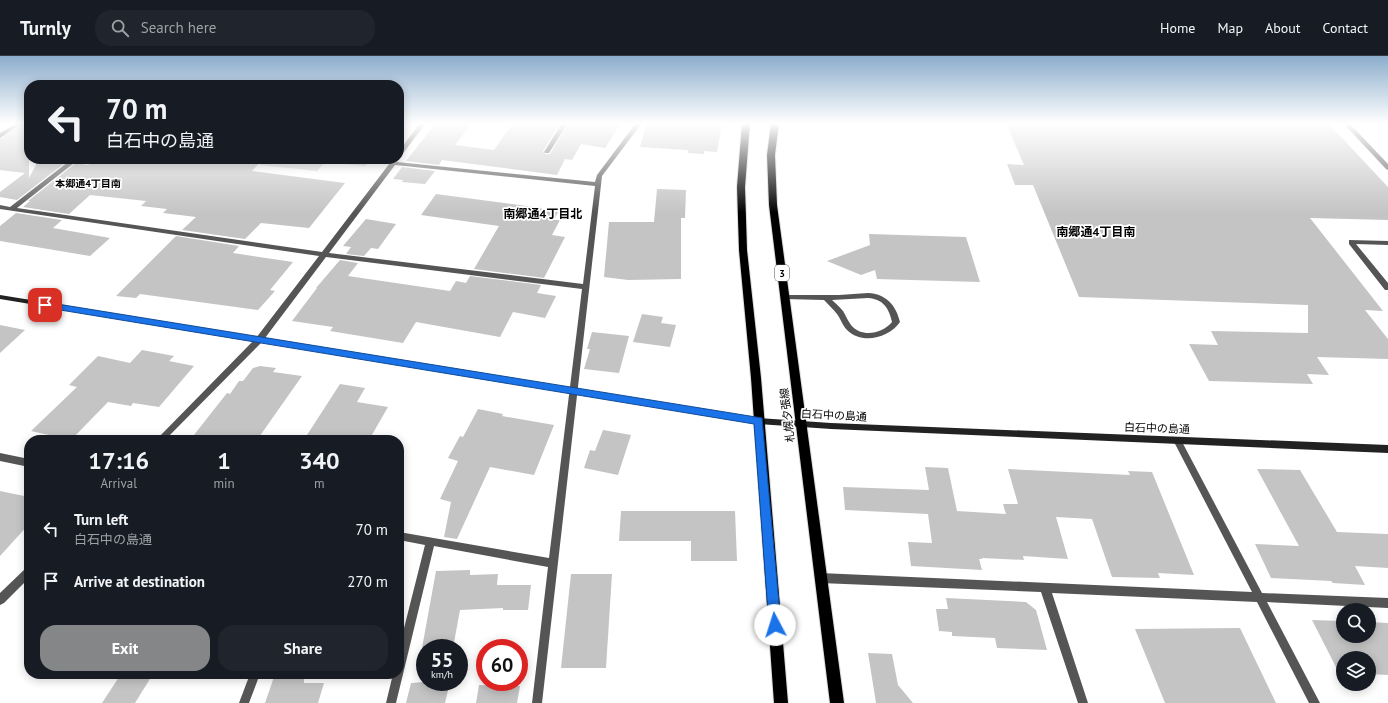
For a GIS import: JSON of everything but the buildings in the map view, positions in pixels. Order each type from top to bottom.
[{"type":"main road","points":[[742,153],[740,203],[742,245],[781,703]]},
{"type":"main road","name":"札幌夕張線","points":[[771,153],[773,205],[837,703]]},
{"type":"street","points":[[537,703],[552,563],[599,176],[616,153]]},
{"type":"street","points":[[1374,153],[1388,168]]},
{"type":"street","points":[[404,162],[598,184]]},
{"type":"street","points":[[11,209],[70,164]]},
{"type":"street","points":[[165,435],[259,340],[392,164]]},
{"type":"street","points":[[0,207],[323,254],[585,287]]},
{"type":"street","points":[[1388,243],[1351,242],[1388,288]]},
{"type":"street","points":[[785,297],[869,296],[879,297],[889,303],[894,311],[896,322],[892,329],[884,334],[874,336],[860,334],[851,330],[845,323],[840,311],[825,297]]},
{"type":"street","name":"白石中の島通","points":[[0,297],[758,421],[832,426],[1388,449]]},
{"type":"street","points":[[1177,440],[1315,703]]},
{"type":"street","points":[[0,457],[24,462]]},
{"type":"street","points":[[404,537],[552,563]]},
{"type":"street","points":[[404,649],[431,541]]},
{"type":"street","points":[[0,600],[24,576]]},
{"type":"street","points":[[820,578],[1388,603]]},
{"type":"street","points":[[1045,588],[1083,703]]},
{"type":"street","points":[[244,703],[253,679]]},
{"type":"street","points":[[390,703],[397,679]]},
{"type":"shaded area","points":[[261,164],[323,164],[317,171],[260,165]]},
{"type":"shaded area","points":[[345,164],[367,164],[365,166]]},
{"type":"district","name":"本郷通4丁目南","points":[[88,183]]},
{"type":"district","name":"南郷通4丁目北","points":[[543,213]]},
{"type":"district","name":"南郷通4丁目南","points":[[1096,231]]},
{"type":"route","points":[[45,305],[758,421],[775,625]]}]
